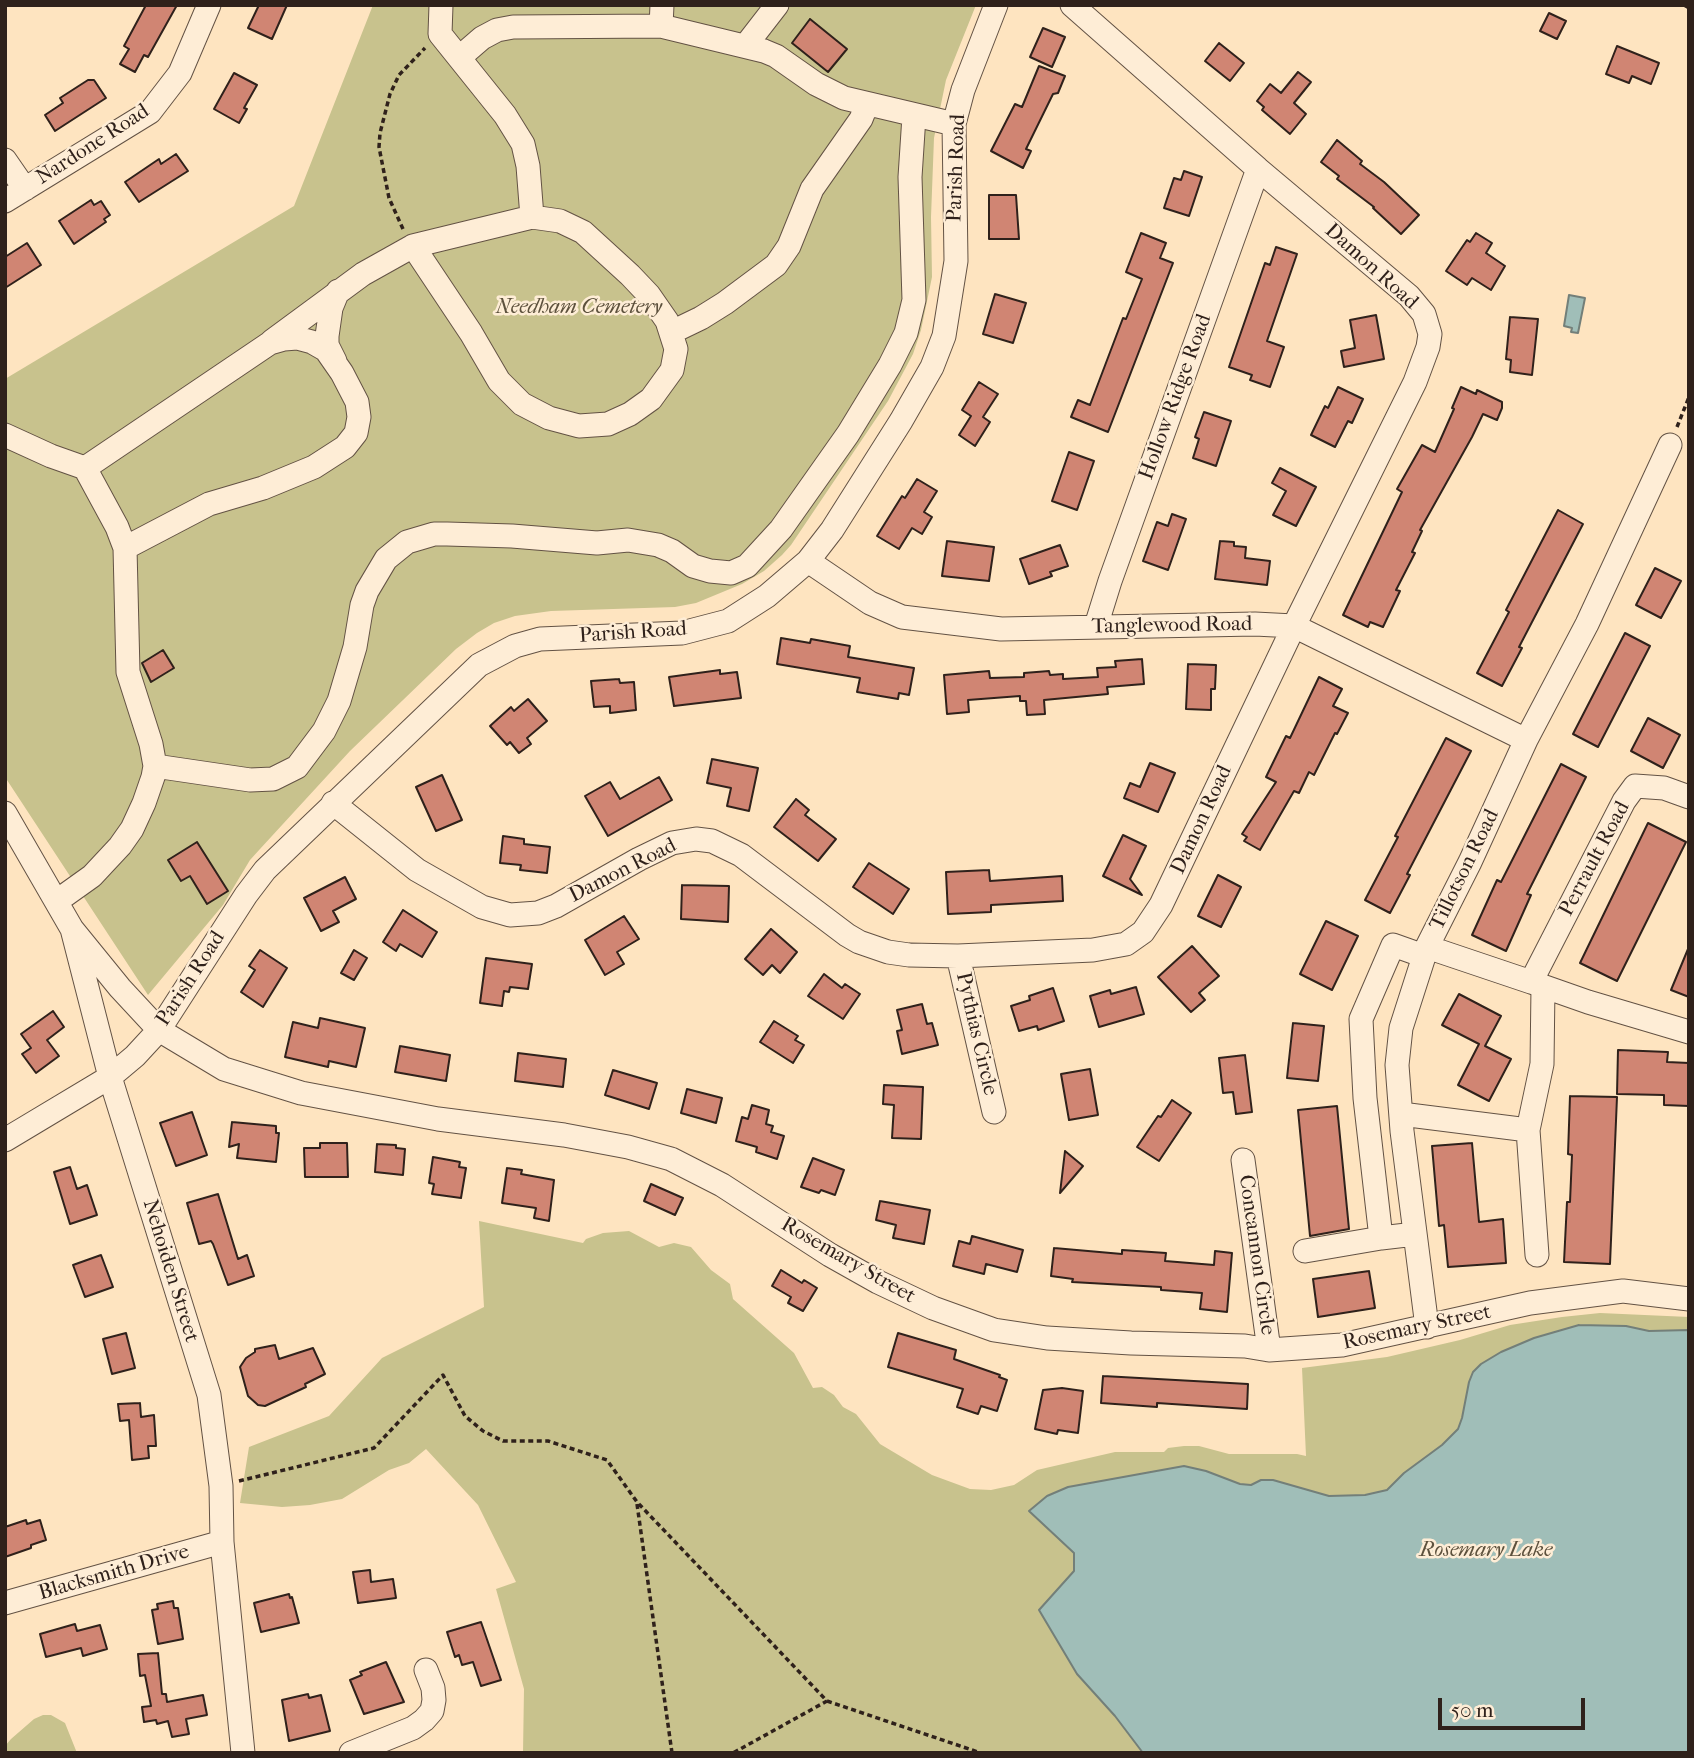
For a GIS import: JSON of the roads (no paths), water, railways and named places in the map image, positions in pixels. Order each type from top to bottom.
[{"type":"street","name":"Nardone Road","points":[[5,201],[150,112],[180,73],[209,5]]},
{"type":"street","points":[[441,5],[440,34],[505,115],[523,144],[528,166],[532,217]]},
{"type":"street","points":[[746,45],[777,5]]},
{"type":"street","name":"Parish Road","points":[[5,1140],[110,1077],[135,1056],[159,1030],[254,883],[333,803],[480,665],[515,646],[540,639],[682,633],[727,621],[767,596],[808,561],[832,530],[901,421],[932,368],[944,336],[956,261],[954,124],[963,90],[996,5]]},
{"type":"street","name":"Damon Road","points":[[333,803],[417,870],[462,897],[499,912],[523,915],[556,906],[639,859],[673,843],[696,839],[712,841],[741,855],[859,942],[888,952],[958,956],[1093,950],[1126,944],[1143,932],[1161,905],[1294,626],[1415,382],[1428,348],[1430,334],[1424,314],[1409,296],[1258,169],[1072,5]]},
{"type":"street","points":[[460,57],[482,38],[497,30],[661,16],[776,56],[830,92],[844,98],[954,124]]},
{"type":"street","points":[[672,332],[725,303],[776,265],[792,240],[811,188],[862,119],[867,104]]},
{"type":"street","points":[[155,766],[250,780],[273,779],[297,767],[320,737],[339,701],[355,647],[367,591],[386,559],[407,542],[434,534],[512,536],[597,544],[646,541],[665,548],[693,566],[710,571],[731,573],[747,566],[781,529],[848,434],[891,365],[906,333],[914,300],[910,177],[914,116]]},
{"type":"street","points":[[5,160],[25,189]]},
{"type":"street","name":"Hollow Ridge Road","points":[[1096,626],[1110,580],[1258,169]]},
{"type":"street","points":[[85,468],[270,343],[363,274],[413,246],[532,217],[560,220],[583,232],[649,295],[672,332],[676,349],[672,370],[651,399],[630,414],[599,426],[579,426],[549,418],[522,404],[499,381],[471,333],[413,246]]},
{"type":"street","points":[[335,362],[327,345],[327,336],[331,308],[339,291]]},
{"type":"street","points":[[125,548],[209,504],[291,478],[334,455],[345,447],[355,433],[359,409],[342,373],[326,350],[297,338],[270,343]]},
{"type":"street","points":[[5,435],[85,468],[117,527],[125,548],[128,672],[151,744],[155,766],[151,788],[132,829],[120,846],[92,876],[57,901]]},
{"type":"street","name":"Tillotson Road","points":[[1427,1327],[1401,1114],[1397,1065],[1401,1028],[1425,952],[1526,740],[1587,624],[1670,445]]},
{"type":"street","name":"Tanglewood Road","points":[[808,561],[870,603],[902,617],[1001,629],[1255,624],[1294,626],[1526,740]]},
{"type":"street","name":"Perrault Road","points":[[1537,985],[1624,801],[1635,786],[1664,788],[1689,797]]},
{"type":"street","name":"Nehoiden Street","points":[[5,813],[72,929],[110,1077],[209,1395],[222,1486],[222,1542],[243,1753]]},
{"type":"street","name":"Rosemary Street","points":[[72,929],[120,988],[159,1030],[224,1069],[301,1093],[438,1119],[564,1135],[628,1147],[671,1159],[722,1185],[830,1255],[878,1282],[933,1308],[994,1330],[1047,1338],[1245,1346],[1269,1350],[1342,1345],[1530,1303],[1623,1291],[1689,1299]]},
{"type":"street","points":[[1381,1238],[1365,1098],[1361,1019],[1393,945],[1425,952],[1689,1032]]},
{"type":"street","name":"Pythias Circle","points":[[958,956],[994,1112]]},
{"type":"street","points":[[1537,985],[1542,1064],[1528,1130],[1537,1255]]},
{"type":"street","points":[[1401,1114],[1528,1130]]},
{"type":"street","name":"Concannon Circle","points":[[1242,1160],[1269,1350]]},
{"type":"street","points":[[1306,1251],[1415,1234]]},
{"type":"street","name":"Blacksmith Drive","points":[[5,1603],[222,1542]]},
{"type":"street","points":[[351,1753],[413,1728],[424,1720],[432,1711],[434,1700],[433,1688],[426,1670]]},
{"type":"water","points":[[1569,295],[1585,298],[1578,333],[1571,332],[1572,328],[1564,326]]},
{"type":"water","name":"Rosemary Lake","points":[[1579,1325],[1626,1326],[1649,1331],[1689,1330],[1689,1753],[1143,1753],[1115,1716],[1077,1674],[1039,1610],[1074,1571],[1074,1553],[1029,1511],[1047,1496],[1068,1487],[1184,1466],[1240,1484],[1251,1485],[1261,1480],[1273,1480],[1329,1496],[1365,1495],[1387,1490],[1458,1429],[1469,1382],[1473,1372],[1481,1364],[1534,1338]]},
{"type":"park label","name":"Needham Cemetery","points":[[579,308]]}]
